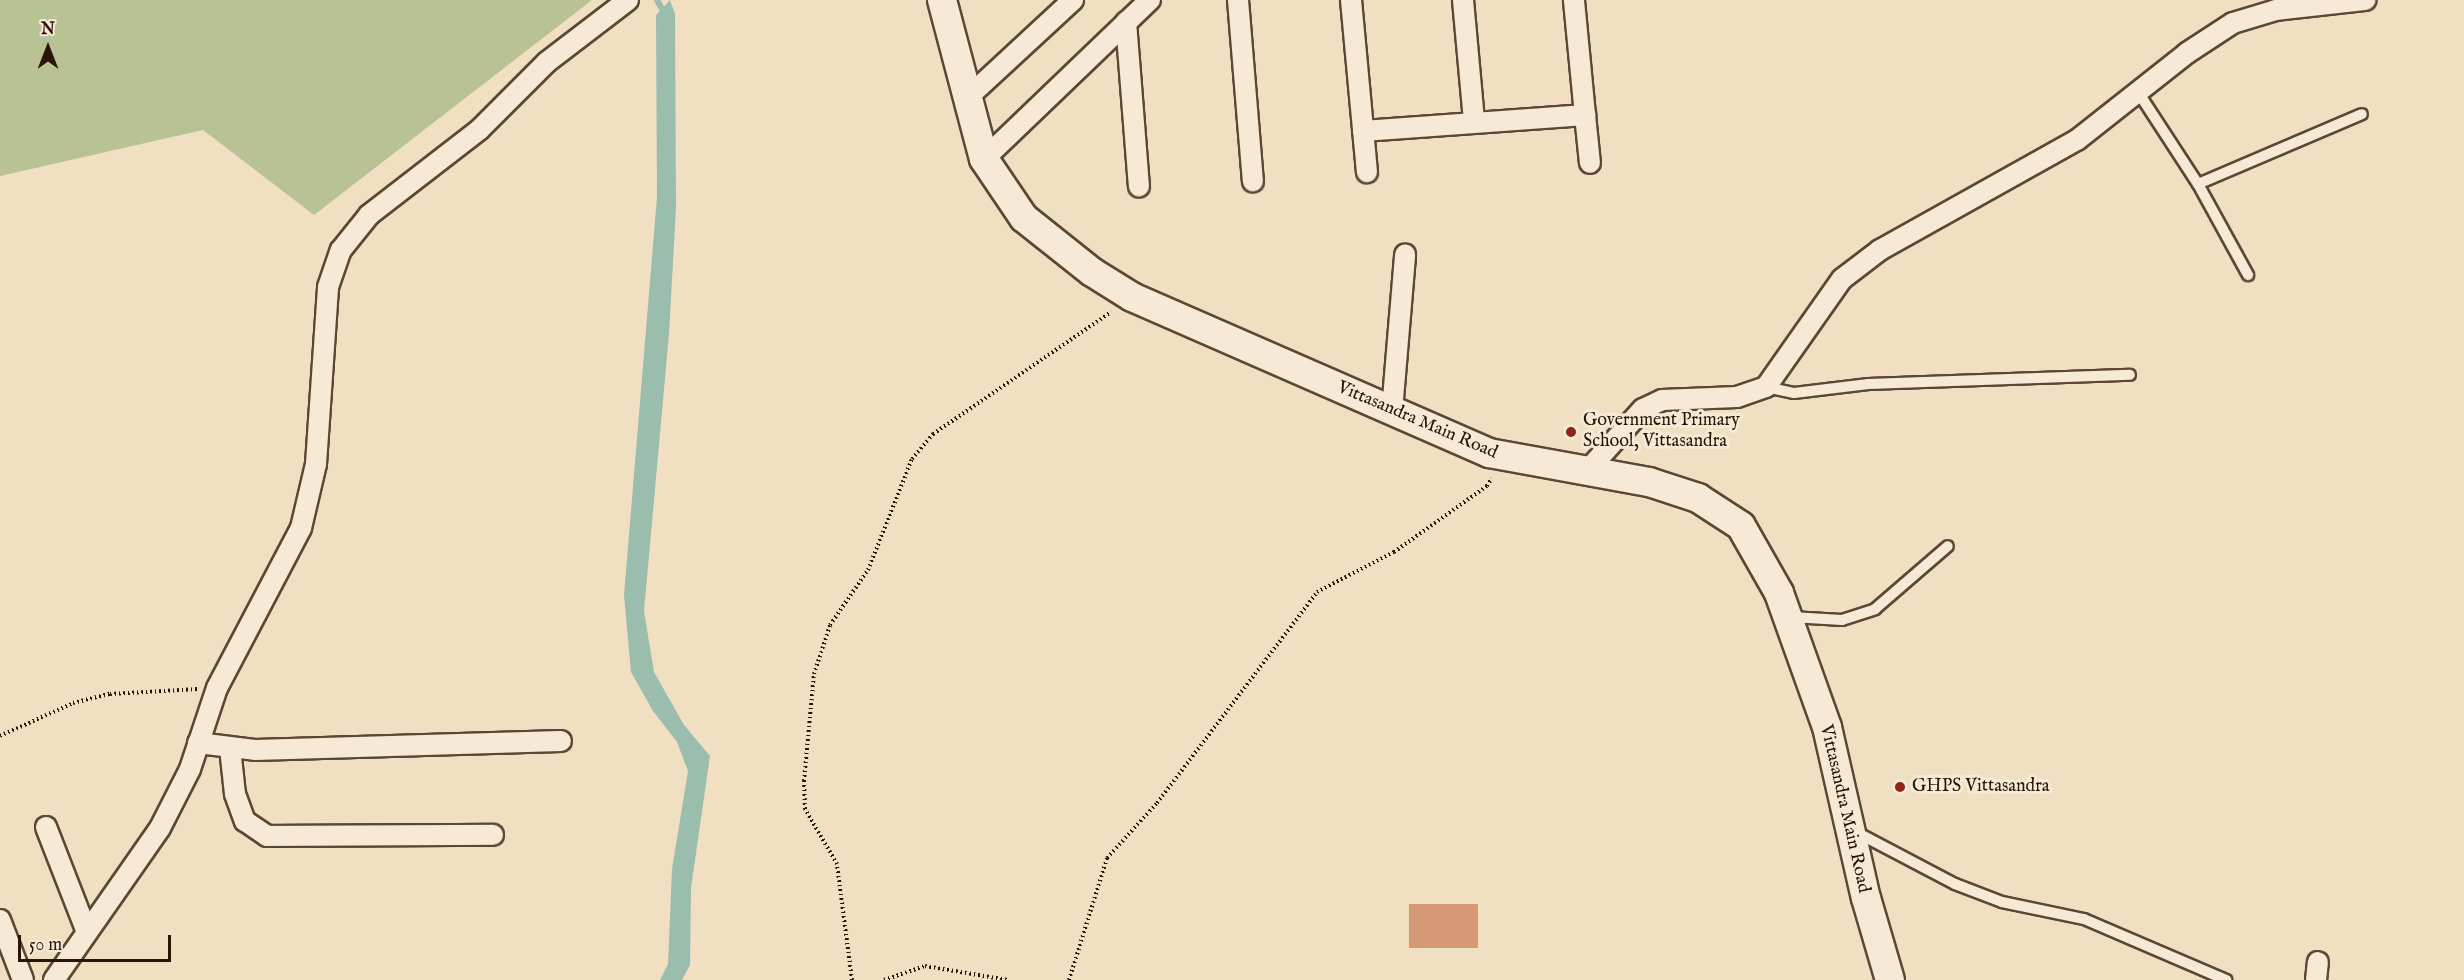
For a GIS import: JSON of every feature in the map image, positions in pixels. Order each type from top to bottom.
[{"type":"street","points":[[54,980],[160,828],[198,743],[217,688],[302,528],[316,464],[328,287],[341,250],[369,215],[479,130],[547,62],[628,0]]},
{"type":"street","name":"Vittasandra Main Road","points":[[942,0],[966,99],[984,159],[1008,198],[1041,235],[1132,297],[1392,411],[1506,458],[1588,470],[1675,490],[1732,518],[1758,551],[1787,617],[1834,754],[1848,828],[1890,980]]},
{"type":"street","points":[[966,99],[1073,0]]},
{"type":"street","points":[[984,159],[1150,0]]},
{"type":"street","points":[[1238,0],[1253,181]]},
{"type":"street","points":[[1351,0],[1367,172]]},
{"type":"street","points":[[1463,0],[1474,122]]},
{"type":"street","points":[[1574,0],[1590,163]]},
{"type":"street","points":[[1588,470],[1605,447],[1643,409],[1662,400],[1737,397],[1766,387],[1842,279],[1880,250],[2077,140],[2138,92],[2233,23],[2276,9],[2365,0]]},
{"type":"street","points":[[1126,22],[1139,186]]},
{"type":"street","points":[[1363,131],[1585,114]]},
{"type":"street","points":[[1392,411],[1405,255]]},
{"type":"street","points":[[198,743],[230,748],[561,741]]},
{"type":"street","points":[[230,748],[235,794],[245,821],[267,837],[493,835]]},
{"type":"street","points":[[46,827],[87,932]]},
{"type":"street","points":[[0,920],[23,980]]},
{"type":"lane","points":[[2138,92],[2198,184],[2248,275]]},
{"type":"lane","points":[[2198,184],[2362,114]]},
{"type":"lane","points":[[1766,387],[1794,393],[1868,384],[2130,375]]},
{"type":"lane","points":[[1787,617],[1842,620],[1875,609],[1948,546]]},
{"type":"lane","points":[[1848,828],[1955,884],[2002,902],[2084,919],[2226,980]]},
{"type":"path","points":[[852,980],[837,864],[805,809],[804,781],[814,674],[830,624],[868,570],[912,459],[933,434],[1132,297]]},
{"type":"path","points":[[1069,980],[1107,858],[1171,785],[1317,592],[1394,552],[1487,486],[1506,458]]},
{"type":"path","points":[[0,736],[72,703],[110,694],[217,688]]},
{"type":"path","points":[[884,980],[912,968],[934,966],[1008,980]]},
{"type":"shaded area","points":[[0,0],[592,0],[314,215],[203,130],[0,176]]},
{"type":"shaded area","points":[[670,0],[675,14],[676,208],[669,334],[644,611],[654,672],[684,725],[710,756],[691,888],[690,965],[682,980],[660,980],[668,964],[672,869],[688,771],[677,742],[653,711],[631,672],[624,595],[657,197],[656,15]]},
{"type":"building","points":[[1409,904],[1478,904],[1478,948],[1409,948]]},
{"type":"waterway","points":[[657,0],[666,16]]},
{"type":"place","name":"Government Primary School, Vittasandra","points":[[1571,432]]},
{"type":"place","name":"GHPS Vittasandra","points":[[1900,787]]}]
